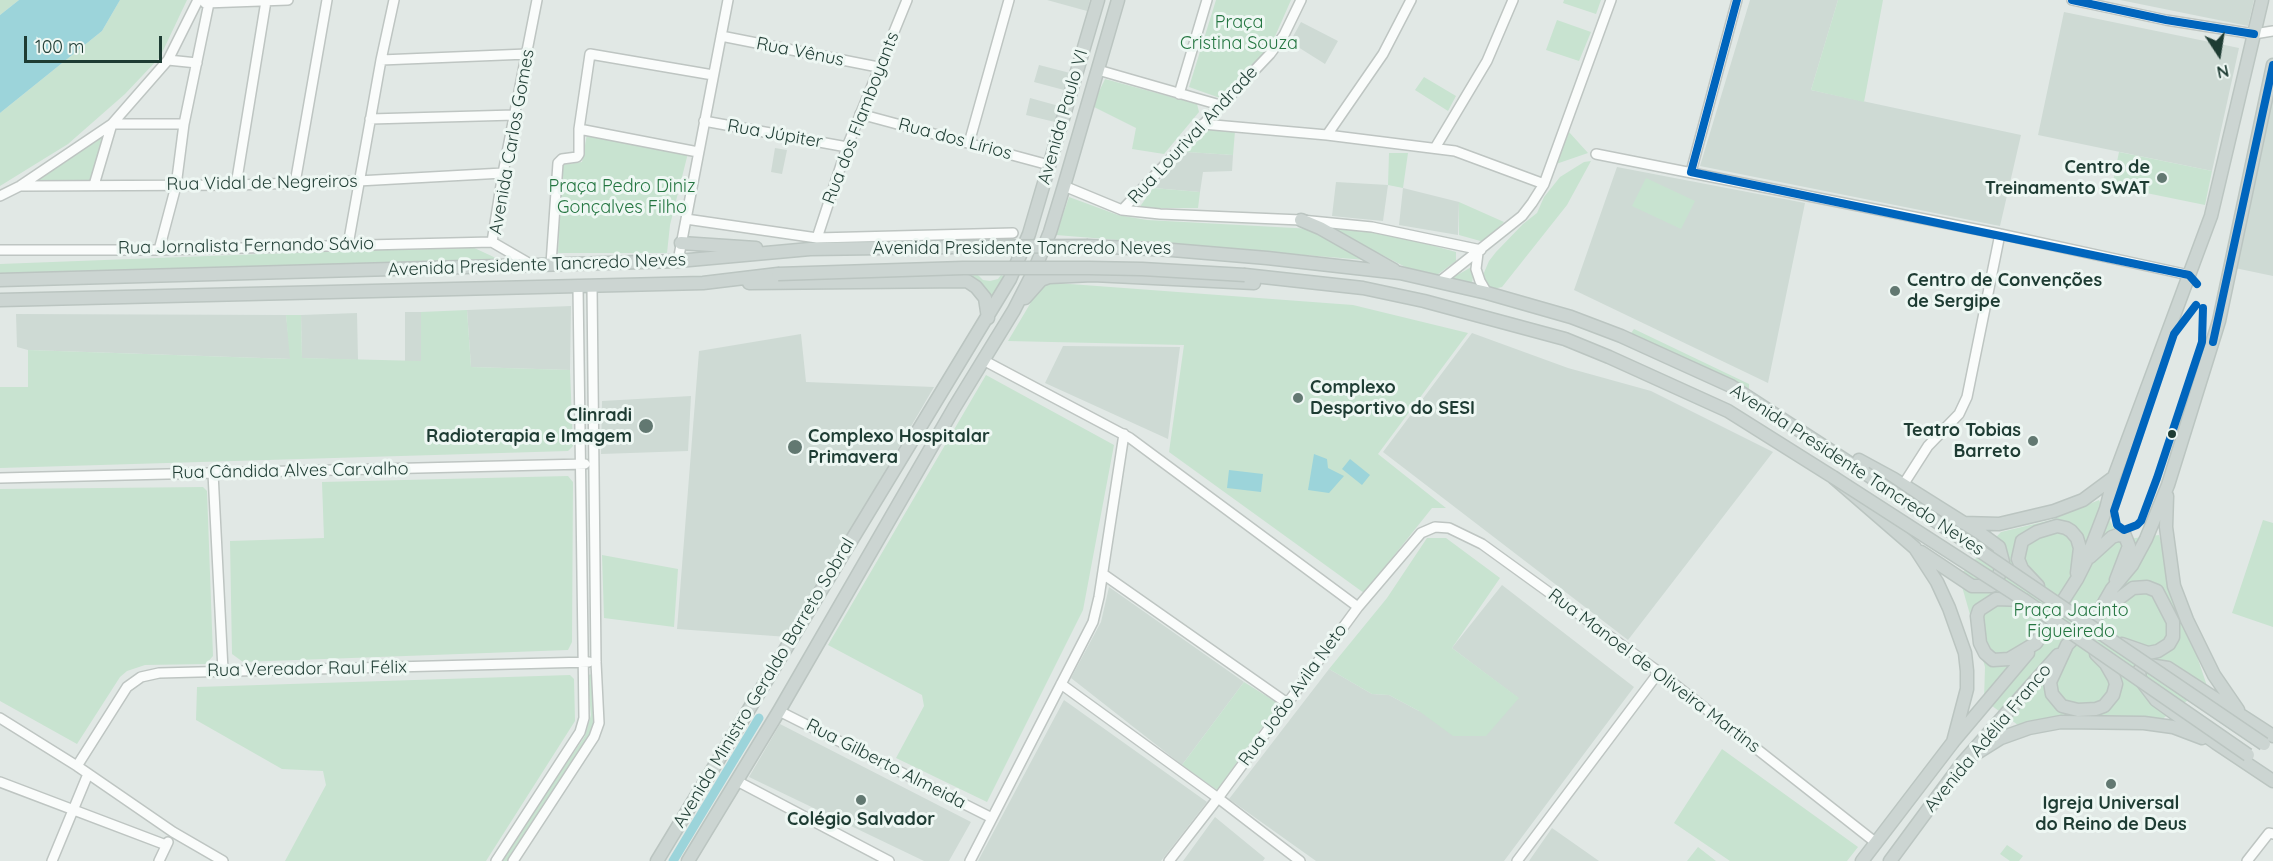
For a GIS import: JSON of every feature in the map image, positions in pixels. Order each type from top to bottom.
[{"type":"main road","name":"Avenida Paulo VI","points":[[938,399],[1010,279],[1029,234],[1098,0]]},
{"type":"main road","name":"Avenida Paulo VI","points":[[1014,310],[1034,271],[1050,232],[1118,0]]},
{"type":"main road","name":"Avenida Adélia Franco","points":[[1862,861],[1953,742],[2036,643],[2086,561],[2106,509],[2114,477],[2211,216],[2262,0]]},
{"type":"main road","points":[[2097,615],[2112,590],[2132,565],[2146,539],[2168,485],[2210,351],[2222,303],[2273,65]]},
{"type":"main road","points":[[1301,220],[1320,228],[1401,273]]},
{"type":"main road","points":[[681,243],[785,250]]},
{"type":"main road","name":"Avenida Presidente Tancredo Neves","points":[[0,280],[678,261],[785,250],[1088,246],[1268,258],[1401,273],[1487,292],[1571,316],[1731,386],[2270,743]]},
{"type":"main road","name":"Avenida Presidente Tancredo Neves","points":[[0,300],[703,283],[778,274],[963,268],[1142,269],[1245,275],[1363,288],[1424,301],[1565,339],[1728,411],[2024,600],[2086,645],[2273,771]]},
{"type":"main road","points":[[371,291],[370,275],[395,269]]},
{"type":"main road","points":[[311,291],[345,285],[345,271]]},
{"type":"main road","points":[[1014,310],[1041,280],[1048,277],[1093,275],[1284,284],[1313,282]]},
{"type":"main road","points":[[703,283],[967,282],[976,286],[985,298],[988,318]]},
{"type":"main road","name":"Avenida Ministro Geraldo Barreto Sobral","points":[[693,859],[954,408],[1014,310]]},
{"type":"main road","points":[[938,399],[945,409],[954,408]]},
{"type":"main road","name":"Avenida Ministro Geraldo Barreto Sobral","points":[[657,861],[938,399]]},
{"type":"main road","points":[[1774,414],[1903,485],[1999,547],[2003,555],[1999,575],[1992,585],[1972,586],[1915,548],[1833,477]]},
{"type":"main road","points":[[1962,523],[1999,524],[2054,512],[2082,500],[2114,477]]},
{"type":"main road","points":[[2168,485],[2166,527],[2174,586],[2187,620],[2214,675],[2242,716]]},
{"type":"main road","points":[[872,506],[884,509],[890,518]]},
{"type":"main road","points":[[2051,599],[2022,569],[2018,553],[2022,542],[2027,537],[2052,527],[2066,528],[2077,538],[2080,548],[2077,579]]},
{"type":"main road","points":[[2086,561],[2112,537],[2125,536],[2129,546],[2112,590]]},
{"type":"main road","points":[[1915,548],[1942,591],[1965,652],[1967,689],[1953,742]]},
{"type":"main road","points":[[2097,615],[2133,588],[2146,587],[2157,591],[2173,622],[2173,637],[2169,645],[2148,653],[2112,640]]},
{"type":"main road","points":[[2024,600],[1996,599],[1979,610],[1978,637],[1985,653],[1993,660],[2004,661],[2018,656],[2036,643]]},
{"type":"main road","name":"Avenida Adélia Franco","points":[[1890,861],[1963,762],[2067,645],[2097,615]]},
{"type":"main road","points":[[2067,645],[2051,678],[2050,688],[2058,703],[2070,709],[2096,709],[2109,701],[2115,690],[2114,678],[2106,664],[2086,645]]},
{"type":"main road","points":[[2270,743],[2242,716],[2168,668],[2149,665],[2140,669],[2140,680],[2156,700],[2273,780]]},
{"type":"main road","points":[[1963,762],[2001,738],[2029,728],[2061,722],[2144,723],[2173,728],[2216,743]]},
{"type":"street","points":[[0,196],[20,186],[112,124],[168,60],[197,2],[288,0]]},
{"type":"street","points":[[296,183],[327,0]]},
{"type":"street","points":[[348,245],[358,181],[394,0]]},
{"type":"street","name":"Avenida Carlos Gomes","points":[[530,264],[492,242],[537,0]]},
{"type":"street","points":[[678,261],[728,0]]},
{"type":"street","name":"Rua dos Flamboyants","points":[[817,237],[847,147],[907,0]]},
{"type":"street","points":[[969,143],[1009,0]]},
{"type":"street","points":[[1179,94],[1207,0]]},
{"type":"street","name":"Rua Lourival Andrade","points":[[1122,210],[1270,54],[1284,35],[1301,0]]},
{"type":"street","points":[[1328,135],[1383,54],[1411,0]]},
{"type":"street","points":[[1434,148],[1475,85],[1498,38],[1513,0]]},
{"type":"street","points":[[1439,282],[1522,216],[1544,184],[1611,0]]},
{"type":"street","points":[[1691,172],[1737,0]]},
{"type":"street","points":[[2072,0],[2166,20],[2254,34],[2273,31]]},
{"type":"street","points":[[236,185],[266,1]]},
{"type":"street","points":[[159,250],[176,186],[184,124],[209,3]]},
{"type":"street","name":"Rua Vênus","points":[[721,36],[878,67]]},
{"type":"street","points":[[381,60],[527,54]]},
{"type":"street","points":[[550,264],[558,163],[562,159],[579,154],[579,129],[590,54],[713,75]]},
{"type":"street","points":[[168,60],[197,63]]},
{"type":"street","points":[[1098,70],[1220,105]]},
{"type":"street","points":[[370,119],[515,114]]},
{"type":"street","name":"Rua dos Lírios","points":[[860,114],[1049,165]]},
{"type":"street","name":"Rua Júpiter","points":[[704,120],[847,147]]},
{"type":"street","points":[[112,124],[184,124]]},
{"type":"street","points":[[94,185],[112,124]]},
{"type":"street","points":[[1203,124],[1328,135],[1434,148],[1455,152],[1544,184]]},
{"type":"street","points":[[579,129],[698,152]]},
{"type":"street","points":[[1596,154],[2189,274]]},
{"type":"street","name":"Rua Vidal de Negreiros","points":[[20,186],[236,185],[503,173]]},
{"type":"street","points":[[1064,186],[1122,210],[1160,214],[1301,220],[1372,227],[1480,251]]},
{"type":"street","points":[[686,219],[817,237],[1013,233]]},
{"type":"street","points":[[1903,485],[1928,446],[1959,414],[1967,397],[2000,234]]},
{"type":"street","name":"Rua Jornalista Fernando Sávio","points":[[0,250],[159,250],[492,242]]},
{"type":"street","points":[[1480,251],[1476,269],[1487,292]]},
{"type":"street","points":[[513,861],[597,731],[600,716],[596,662],[592,286]]},
{"type":"street","points":[[496,861],[583,726],[578,287]]},
{"type":"street","points":[[983,360],[1124,434],[1358,607]]},
{"type":"street","points":[[970,861],[1092,622],[1103,573],[1124,434]]},
{"type":"street","name":"Rua Cândida Alves Carvalho","points":[[0,478],[594,463]]},
{"type":"street","points":[[213,473],[223,670]]},
{"type":"street","name":"Rua Manoel de Oliveira Martins","points":[[1421,533],[1434,527],[1449,528],[1482,544],[1659,672],[1875,842]]},
{"type":"street","name":"Rua João Avila Neto","points":[[1169,861],[1358,607],[1421,533]]},
{"type":"street","points":[[1103,573],[1287,703]]},
{"type":"street","name":"Rua Vereador Raul Félix","points":[[77,766],[128,687],[141,677],[159,673],[596,662]]},
{"type":"street","points":[[1517,861],[1659,672]]},
{"type":"street","points":[[1061,684],[1218,798],[1300,861]]},
{"type":"street","name":"Rua Gilberto Almeida","points":[[779,711],[992,818]]},
{"type":"street","points":[[0,718],[77,766],[173,832],[223,861]]},
{"type":"street","points":[[52,861],[88,774]]},
{"type":"street","points":[[0,782],[166,845]]},
{"type":"street","points":[[737,782],[889,861]]},
{"type":"street","points":[[159,861],[173,832]]},
{"type":"street","points":[[2247,861],[2269,833],[2273,834]]},
{"type":"shaded area","points":[[1047,0],[1090,0],[1087,11]]},
{"type":"shaded area","points":[[1750,0],[1838,0],[1811,90],[2021,135],[2000,226],[1700,166]]},
{"type":"shaded area","points":[[2120,0],[2254,0],[2248,26]]},
{"type":"shaded area","points":[[2064,12],[2239,48],[2212,171],[2038,135]]},
{"type":"shaded area","points":[[1301,22],[1338,41],[1325,64],[1290,42]]},
{"type":"shaded area","points":[[1039,65],[1070,73],[1064,90],[1034,82]]},
{"type":"shaded area","points":[[1030,98],[1059,106],[1055,122],[1026,115]]},
{"type":"shaded area","points":[[2273,98],[2273,276],[2235,268]]},
{"type":"shaded area","points":[[775,148],[787,150],[782,174],[771,172]]},
{"type":"shaded area","points":[[1187,152],[1233,155],[1232,171],[1203,172],[1200,192],[1153,188]]},
{"type":"shaded area","points":[[1617,167],[1805,203],[1768,383],[1574,290]]},
{"type":"shaded area","points":[[1336,182],[1388,185],[1383,221],[1332,216]]},
{"type":"shaded area","points":[[1403,188],[1459,202],[1458,235],[1399,225]]},
{"type":"shaded area","points":[[571,306],[570,370],[471,367],[467,310]]},
{"type":"shaded area","points":[[405,312],[421,312],[422,361],[405,361]]},
{"type":"shaded area","points":[[357,313],[358,360],[302,358],[301,315]]},
{"type":"shaded area","points":[[16,314],[286,315],[291,359],[28,350],[17,347]]},
{"type":"shaded area","points":[[1472,333],[1568,368],[1651,391],[1773,452],[1628,640],[1383,452]]},
{"type":"shaded area","name":"Complexo Hospitalar Primavera","points":[[801,334],[806,382],[934,387],[788,637],[677,629],[699,351]]},
{"type":"shaded area","points":[[1063,346],[1180,347],[1168,439],[1045,383]]},
{"type":"shaded area","name":"Clinradi Radioterapia e Imagem","points":[[691,396],[688,451],[601,454],[602,401]]},
{"type":"shaded area","points":[[1502,585],[1634,687],[1504,861],[1316,861],[1229,799],[1329,669],[1372,694],[1389,695],[1419,711],[1518,698],[1452,648]]},
{"type":"shaded area","points":[[1109,587],[1244,682],[1182,765],[1071,678],[1101,622]]},
{"type":"shaded area","points":[[1064,700],[1207,802],[1161,861],[978,861]]},
{"type":"shaded area","name":"Colégio Salvador","points":[[780,724],[971,822],[949,861],[924,861],[749,777]]},
{"type":"shaded area","points":[[1215,817],[1265,858],[1263,861],[1183,861]]},
{"type":"shaded area","points":[[1552,828],[1599,861],[1529,861]]},
{"type":"green space","points":[[0,0],[19,0],[0,15]]},
{"type":"green space","points":[[120,0],[187,0],[160,57],[125,94],[68,144],[0,186],[0,113],[102,31]]},
{"type":"green space","name":"Praça Cristina Souza","points":[[1216,0],[1291,0],[1269,50],[1220,98],[1189,87]]},
{"type":"green space","points":[[1564,0],[1601,0],[1596,14],[1563,3]]},
{"type":"green space","points":[[1838,0],[1883,0],[1864,102],[1811,90]]},
{"type":"green space","points":[[1557,20],[1591,32],[1579,61],[1546,50]]},
{"type":"green space","points":[[1424,77],[1456,96],[1448,111],[1415,90]]},
{"type":"green space","points":[[1105,79],[1197,104],[1199,112],[1164,154],[1132,149],[1136,128],[1092,106]]},
{"type":"green space","points":[[1209,129],[1235,131],[1233,155],[1187,152]]},
{"type":"green space","points":[[1569,132],[1588,153],[1556,164]]},
{"type":"green space","name":"Praça Pedro Diniz Gonçalves Filho","points":[[587,134],[688,153],[670,225],[667,253],[558,253],[562,165],[582,162]]},
{"type":"green space","points":[[105,135],[91,183],[23,189]]},
{"type":"green space","name":"Centro de Treinamento SWAT","points":[[2119,152],[2212,171],[2205,205],[2112,186]]},
{"type":"green space","points":[[1389,153],[1408,153],[1403,188],[1388,185]]},
{"type":"green space","points":[[1591,161],[1567,205],[1502,287],[1493,289],[1489,287],[1483,275],[1496,252],[1537,213],[1544,197],[1560,177],[1584,162]]},
{"type":"green space","points":[[1646,178],[1695,201],[1681,229],[1632,206]]},
{"type":"green space","points":[[1153,188],[1200,192],[1198,208],[1139,208]]},
{"type":"green space","points":[[1069,197],[1118,215],[1147,220],[1313,229],[1366,260],[1056,235]]},
{"type":"green space","points":[[1459,202],[1504,222],[1484,242],[1459,235]]},
{"type":"green space","points":[[1325,225],[1387,233],[1456,252],[1456,261],[1437,275],[1411,270]]},
{"type":"green space","points":[[470,246],[498,259],[0,274],[0,264]]},
{"type":"green space","points":[[1475,265],[1472,283],[1452,278]]},
{"type":"green space","points":[[971,274],[977,274],[983,280],[990,281],[998,279],[1001,275],[1005,276],[990,302]]},
{"type":"green space","name":"Complexo Desportivo do SESI","points":[[1043,282],[1353,305],[1468,333],[1378,454],[1446,508],[1432,508],[1364,593],[1169,452],[1184,345],[1008,341]]},
{"type":"green space","points":[[467,310],[471,367],[570,370],[573,446],[568,451],[0,468],[0,387],[28,387],[28,350],[290,359],[286,315],[301,315],[302,358],[421,361],[421,312]]},
{"type":"green space","points":[[1634,329],[1749,384],[1749,391],[1629,336]]},
{"type":"green space","points":[[986,375],[1114,445],[1083,610],[987,802],[896,758],[924,706],[922,695],[828,645]]},
{"type":"green space","points":[[568,476],[573,482],[572,642],[568,650],[243,662],[232,654],[230,541],[324,538],[322,482]]},
{"type":"green space","points":[[203,487],[207,491],[213,656],[206,664],[145,665],[127,671],[120,677],[77,744],[0,701],[0,489]]},
{"type":"green space","name":"Praça Jacinto Figueiredo","points":[[2099,500],[2120,540],[2159,535],[2207,686],[2161,720],[2062,717],[2018,725],[1984,700],[1985,667],[1959,576],[2001,532],[2051,520]]},
{"type":"green space","points":[[2263,520],[2273,523],[2273,627],[2232,613]]},
{"type":"green space","points":[[1427,538],[1446,538],[1500,578],[1452,648],[1519,698],[1486,736],[1453,736],[1419,711],[1389,695],[1372,694],[1329,669],[1387,598]]},
{"type":"green space","points":[[602,555],[678,569],[674,627],[604,618]]},
{"type":"green space","points":[[594,674],[597,717],[585,747],[509,861],[500,861],[585,736],[591,715],[587,675]]},
{"type":"green space","points":[[570,675],[574,679],[575,721],[486,861],[285,861],[326,785],[323,771],[282,769],[196,720],[197,687]]},
{"type":"green space","points":[[1244,682],[1279,704],[1217,790],[1182,765]]},
{"type":"green space","points":[[1722,749],[1858,847],[1847,861],[1730,861],[1674,823]]},
{"type":"green space","points":[[2007,845],[2023,856],[2019,861],[2010,861],[2000,854]]},
{"type":"green space","points":[[1698,847],[1716,861],[1687,861]]},
{"type":"water","points":[[19,0],[120,0],[102,31],[0,113],[0,15]]},
{"type":"water","points":[[1314,454],[1327,459],[1328,468],[1344,476],[1329,493],[1308,490]]},
{"type":"water","points":[[1350,459],[1370,475],[1362,485],[1342,469]]},
{"type":"water","points":[[1229,470],[1263,474],[1261,492],[1227,488]]},
{"type":"waterway","points":[[673,861],[759,718]]},
{"type":"transit line","points":[[1737,0],[1691,172],[2189,275],[2197,284]]},
{"type":"transit line","points":[[2072,0],[2166,20],[2254,34]]},
{"type":"transit line","points":[[2213,342],[2273,65]]},
{"type":"transit line","points":[[2196,305],[2174,334],[2114,511],[2117,525],[2124,530],[2141,521],[2157,478],[2202,342],[2203,308]]},
{"type":"place","name":"Centro de Treinamento SWAT","points":[[2162,178]]},
{"type":"place","name":"Centro de Convenções de Sergipe","points":[[1895,291]]},
{"type":"place","name":"Complexo Desportivo do SESI","points":[[1298,398]]},
{"type":"place","name":"Clinradi Radioterapia e Imagem","points":[[646,426]]},
{"type":"place","name":"Teatro Tobias Barreto","points":[[2033,441]]},
{"type":"place","name":"Complexo Hospitalar Primavera","points":[[795,447]]},
{"type":"place","name":"Igreja Universal do Reino de Deus","points":[[2111,784]]},
{"type":"place","name":"Colégio Salvador","points":[[861,800]]}]
